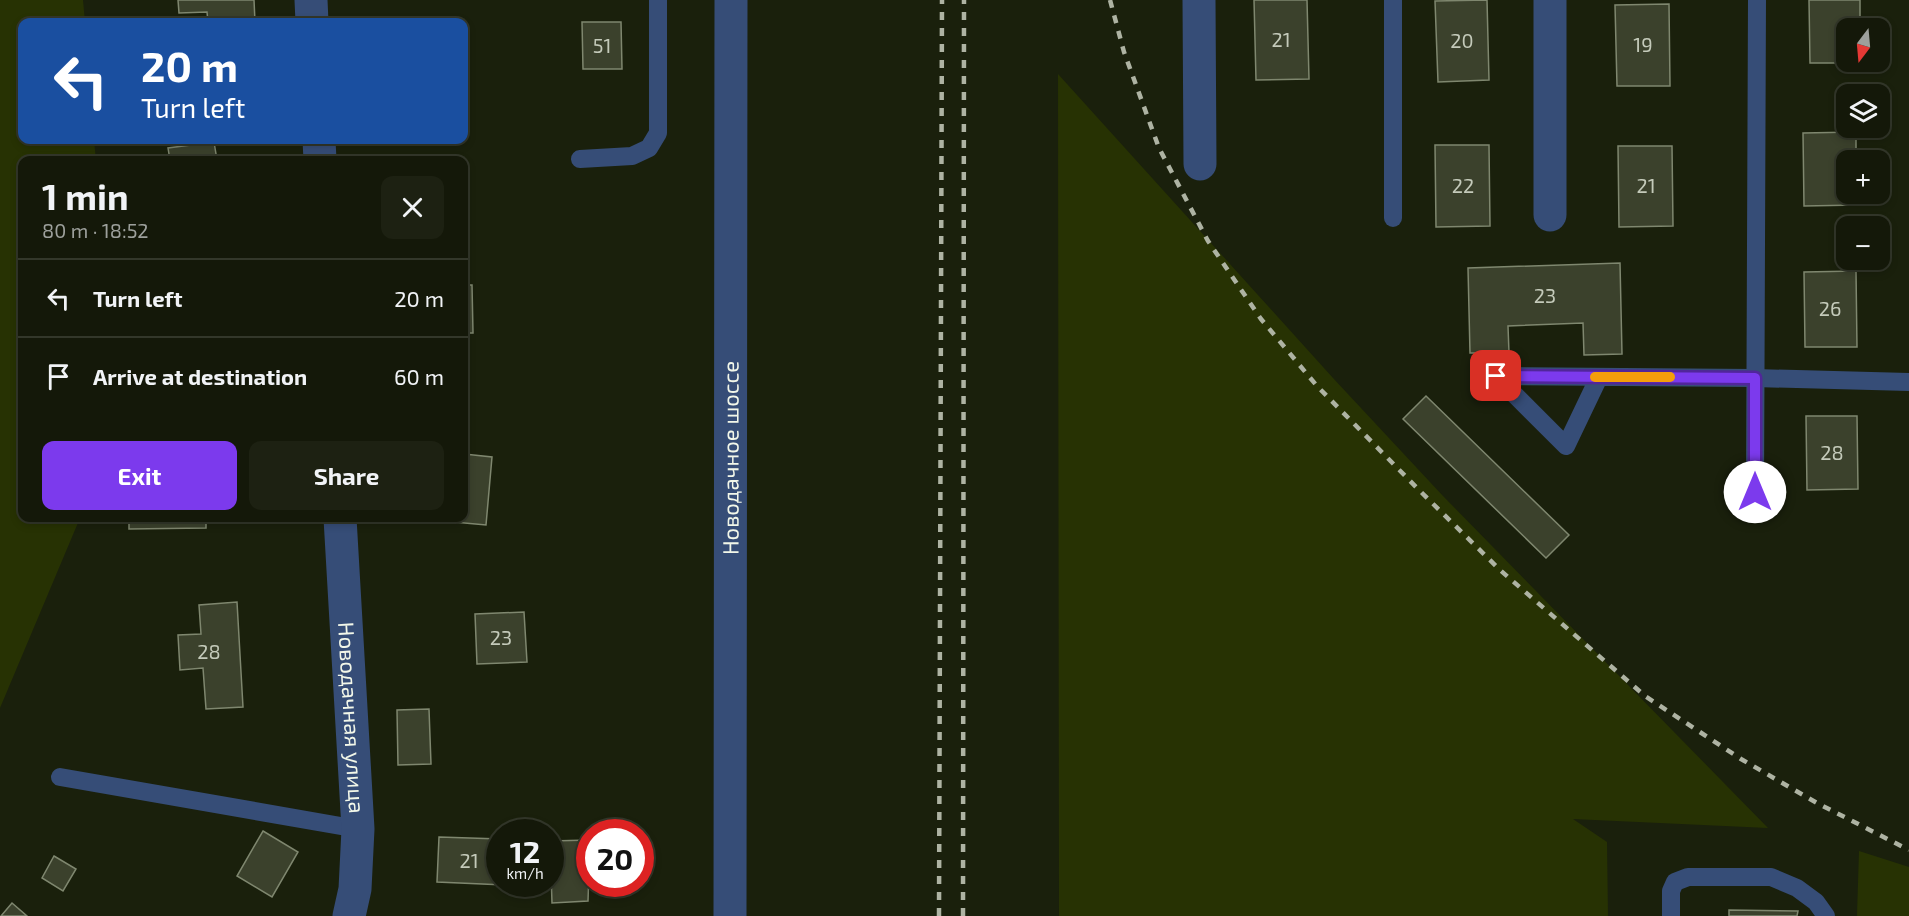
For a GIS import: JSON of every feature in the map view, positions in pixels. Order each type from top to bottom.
[{"type":"street","points":[[311,0],[312,18]]},
{"type":"street","name":"Новодачное шоссе","points":[[730,916],[731,0]]},
{"type":"street","points":[[1199,0],[1200,164]]},
{"type":"street","points":[[1550,0],[1550,215]]},
{"type":"street","name":"Новодачная улица","points":[[340,522],[358,829],[355,889],[348,916]]},
{"type":"lane","points":[[580,159],[632,156],[649,148],[658,133],[658,0]]},
{"type":"lane","points":[[1392,218],[1393,0]]},
{"type":"lane","points":[[1755,492],[1757,0]]},
{"type":"lane","points":[[1599,377],[1566,446],[1496,376],[1755,378],[1909,381]]},
{"type":"lane","points":[[60,777],[358,829]]},
{"type":"lane","points":[[1671,916],[1671,891],[1675,882],[1688,877],[1771,877],[1797,888],[1816,902],[1826,916]]},
{"type":"green space","points":[[0,0],[83,0],[85,18],[18,18],[18,144],[94,144],[96,156],[18,156],[18,522],[78,522],[0,708]]},
{"type":"green space","points":[[1058,74],[1443,496],[1768,828],[1573,819],[1607,842],[1608,916],[1059,916]]},
{"type":"green space","points":[[1859,851],[1909,867],[1909,916],[1857,916]]},
{"type":"building","points":[[178,0],[254,0],[255,18],[208,18],[207,12],[179,13]]},
{"type":"building","points":[[1254,0],[1307,0],[1309,79],[1256,80]]},
{"type":"building","points":[[1487,0],[1489,80],[1438,82],[1435,1]]},
{"type":"building","points":[[1809,0],[1860,0],[1860,18],[1836,18],[1836,63],[1810,63]]},
{"type":"building","points":[[1669,4],[1670,86],[1617,86],[1615,5]]},
{"type":"building","points":[[582,22],[621,22],[622,69],[583,69]]},
{"type":"building","points":[[1836,132],[1836,138],[1856,138],[1856,150],[1836,150],[1836,204],[1857,205],[1804,206],[1803,133]]},
{"type":"building","points":[[214,144],[216,156],[169,156],[168,148]]},
{"type":"building","points":[[1435,145],[1489,145],[1490,226],[1436,227]]},
{"type":"building","points":[[1618,146],[1672,146],[1673,226],[1619,227]]},
{"type":"building","points":[[1620,263],[1622,354],[1584,355],[1583,323],[1508,326],[1509,353],[1470,353],[1468,268]]},
{"type":"building","points":[[1856,271],[1857,347],[1805,347],[1804,272]]},
{"type":"building","points":[[468,285],[472,285],[473,333],[468,333]]},
{"type":"building","points":[[1426,396],[1569,535],[1546,558],[1403,419]]},
{"type":"building","points":[[1806,416],[1857,416],[1858,489],[1807,490]]},
{"type":"building","points":[[468,454],[492,457],[486,525],[454,522],[468,522]]},
{"type":"building","points":[[129,522],[206,522],[206,528],[129,529]]},
{"type":"building","points":[[237,602],[243,707],[206,709],[203,668],[180,670],[178,635],[201,634],[199,605]]},
{"type":"building","points":[[524,612],[527,662],[477,664],[475,614]]},
{"type":"building","points":[[429,709],[431,764],[398,765],[397,710]]},
{"type":"building","points":[[263,831],[298,852],[272,897],[237,876]]},
{"type":"building","points":[[439,837],[486,839],[486,884],[437,882]]},
{"type":"building","points":[[576,840],[576,897],[588,897],[588,901],[552,903],[552,897],[564,897],[564,841]]},
{"type":"building","points":[[54,856],[76,869],[63,891],[42,878]]},
{"type":"building","points":[[12,903],[27,916],[1,916]]},
{"type":"building","points":[[1729,910],[1798,911],[1797,916],[1729,916]]},
{"type":"railway","points":[[939,916],[942,0]]},
{"type":"railway","points":[[963,916],[964,0]]},
{"type":"railway","points":[[1110,0],[1124,52],[1159,148],[1208,241],[1261,319],[1317,386],[1500,570],[1645,696],[1741,759],[1817,803],[1909,850]]},
{"type":"slow traffic","points":[[1595,377],[1670,377]]},
{"type":"route","points":[[1496,376],[1755,378],[1755,492]]}]
